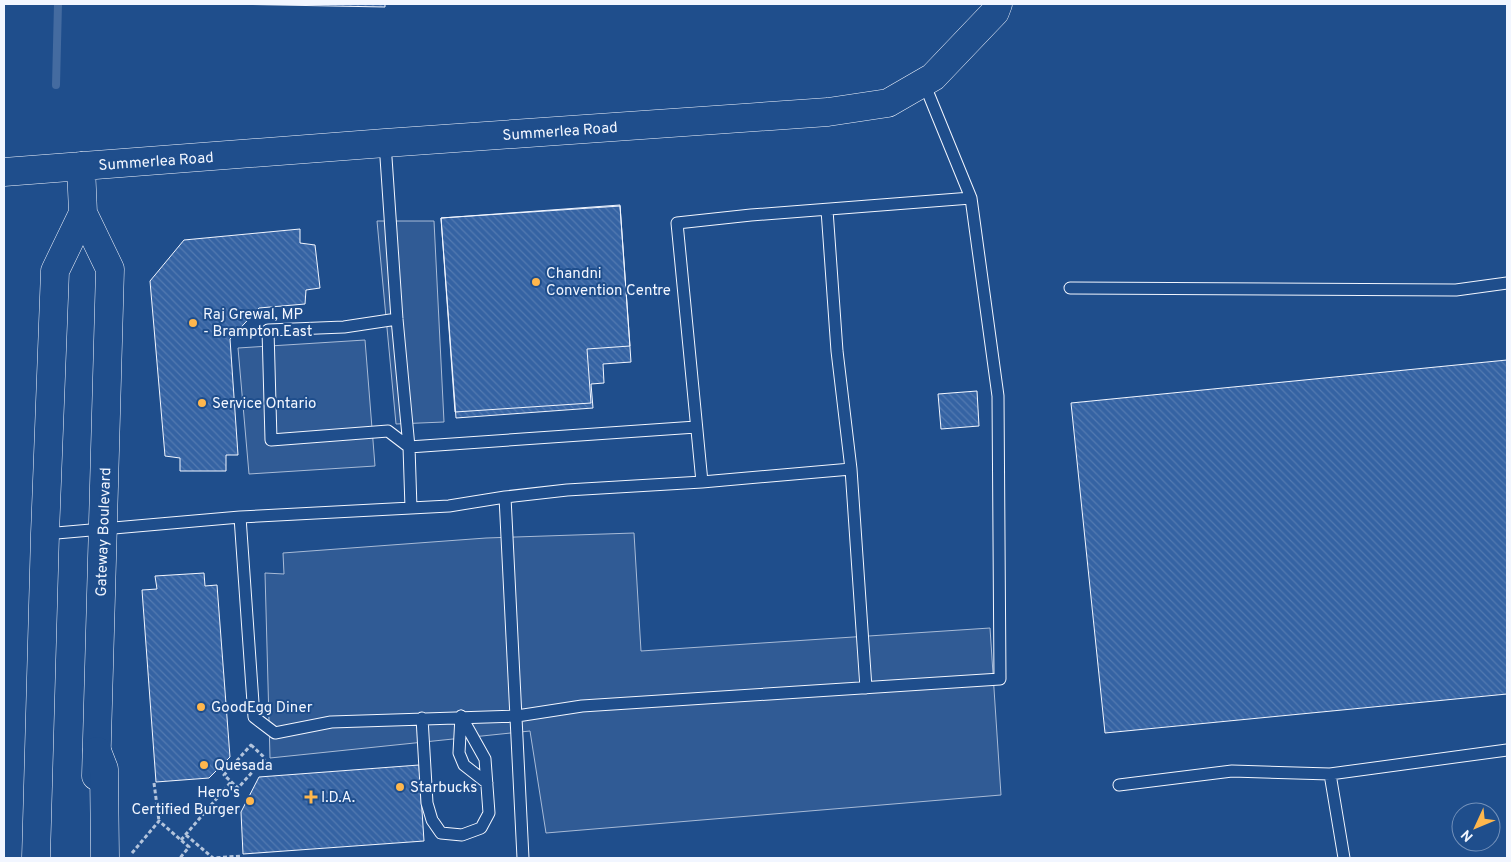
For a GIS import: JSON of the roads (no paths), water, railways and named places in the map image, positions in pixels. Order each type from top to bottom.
[{"type":"street","name":"Summerlea Road","points":[[4,172],[828,112],[888,103],[933,77],[995,12],[998,4]]},
{"type":"street","name":"Gateway Boulevard","points":[[81,166],[83,213],[110,269],[94,858]]},
{"type":"street","name":"Gateway Boulevard","points":[[36,858],[45,534],[56,271],[83,213]]},
{"type":"street","points":[[97,751],[104,769],[104,858]]},
{"type":"lane","points":[[240,517],[254,716],[275,733],[331,722],[461,716],[517,716],[582,706],[1000,679],[998,396],[971,198],[924,82]]},
{"type":"lane","points":[[385,143],[397,319],[409,447],[411,508]]},
{"type":"lane","points":[[702,482],[677,223],[751,214],[827,210],[971,198]]},
{"type":"lane","points":[[827,210],[837,351],[851,469],[866,688]]},
{"type":"lane","points":[[1070,288],[1456,290],[1507,284]]},
{"type":"lane","points":[[397,319],[344,327],[268,330],[271,440],[388,431],[409,447],[696,427]]},
{"type":"lane","points":[[45,534],[240,517],[449,506],[505,497],[576,490],[702,482],[851,469]]},
{"type":"lane","points":[[505,497],[523,858]]},
{"type":"lane","points":[[422,718],[427,803],[432,820],[441,833],[462,835],[481,828],[490,813],[485,759],[461,716]]},
{"type":"lane","points":[[461,716],[459,753],[464,765],[487,783]]},
{"type":"lane","points":[[1119,786],[1232,771],[1330,774],[1507,750]]},
{"type":"lane","points":[[1330,774],[1344,858]]},
{"type":"waterway","points":[[56,85],[58,4]]},
{"type":"place","name":"Chandni Convention Centre","points":[[536,282]]},
{"type":"place","name":"Raj Grewal, MP - Brampton East","points":[[193,323]]},
{"type":"place","name":"Service Ontario","points":[[202,403]]},
{"type":"place","name":"GoodEgg Diner","points":[[201,707]]},
{"type":"place","name":"Quesada","points":[[204,765]]},
{"type":"place","name":"Starbucks","points":[[400,787]]},
{"type":"place","name":"I.D.A.","points":[[311,797]]},
{"type":"place","name":"Hero's Certified Burger","points":[[250,801]]}]
